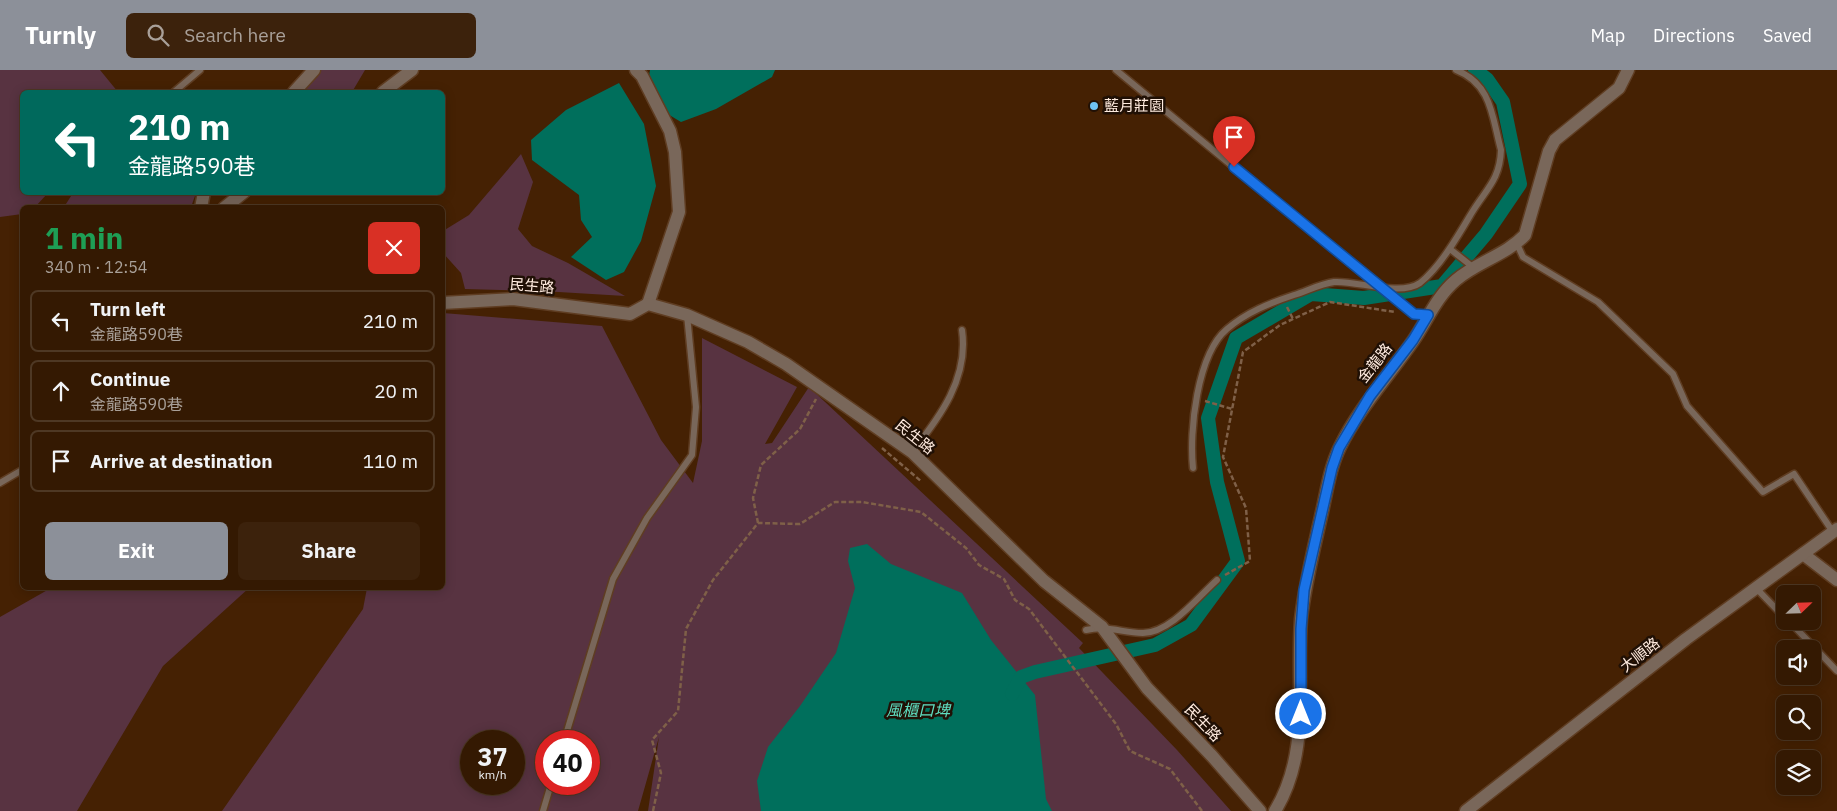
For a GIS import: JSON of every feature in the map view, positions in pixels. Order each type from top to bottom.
[{"type":"street","points":[[296,90],[314,70]]},
{"type":"street","points":[[386,90],[412,70]]},
{"type":"street","points":[[636,70],[642,76],[670,131],[675,152],[678,212],[648,304]]},
{"type":"street","points":[[1517,244],[1525,235],[1555,140],[1619,88],[1628,70]]},
{"type":"street","points":[[228,205],[240,195]]},
{"type":"street","name":"金龍路","points":[[1275,811],[1284,796],[1291,775],[1300,734],[1301,629],[1304,590],[1332,468],[1339,448],[1370,396],[1413,340],[1439,298],[1456,280],[1473,267],[1517,244]]},
{"type":"street","name":"民生路","points":[[445,303],[513,299],[630,314],[648,304],[687,315],[748,342],[786,364],[912,452],[1044,581],[1102,627],[1147,688],[1212,756],[1260,811]]},
{"type":"street","name":"大順路","points":[[1466,811],[1686,639],[1835,531]]},
{"type":"street","points":[[1803,554],[1837,580]]},
{"type":"lane","points":[[176,90],[200,70]]},
{"type":"lane","points":[[1116,70],[1414,314],[1428,315]]},
{"type":"lane","points":[[1193,468],[1191,442],[1196,399],[1218,339],[1226,329],[1265,304],[1335,282],[1384,290],[1409,287],[1419,283],[1451,249],[1479,201],[1495,180],[1501,161],[1501,150],[1482,88],[1474,78],[1456,70]]},
{"type":"lane","points":[[1517,244],[1523,257],[1598,302],[1673,374],[1687,406],[1764,492],[1794,474],[1835,531]]},
{"type":"lane","points":[[1451,249],[1473,267]]},
{"type":"lane","points":[[567,730],[613,579],[647,518],[692,455],[696,407],[687,315]]},
{"type":"lane","points":[[912,452],[935,423],[959,378],[965,347],[962,330]]},
{"type":"lane","points":[[0,483],[20,471]]},
{"type":"lane","points":[[1086,630],[1102,627],[1142,633],[1153,632],[1168,625],[1217,580]]},
{"type":"lane","points":[[1756,588],[1776,609]]},
{"type":"lane","points":[[1798,630],[1837,671]]},
{"type":"lane","points":[[543,811],[548,795]]},
{"type":"path","points":[[1217,580],[1250,561],[1246,508],[1223,457],[1243,352],[1280,325],[1330,302],[1414,314]]},
{"type":"path","points":[[653,811],[660,773],[652,740],[678,712],[686,629],[714,580],[758,523],[753,498],[761,465],[800,429],[821,388]]},
{"type":"path","points":[[1196,399],[1232,409]]},
{"type":"path","points":[[878,445],[924,483]]},
{"type":"path","points":[[758,523],[800,524],[835,502],[862,502],[921,512],[966,548],[979,565],[1004,579],[1015,600],[1029,609],[1116,724],[1130,751],[1170,769],[1202,811]]},
{"type":"shaded area","points":[[0,70],[100,70],[116,90],[20,90],[20,195],[46,195],[37,205],[20,205],[20,214],[0,217]]},
{"type":"shaded area","points":[[318,70],[365,70],[353,90],[303,90]]},
{"type":"shaded area","points":[[521,154],[533,182],[518,229],[532,246],[568,263],[625,296],[465,289],[461,273],[445,255],[445,230],[469,215]]},
{"type":"shaded area","points":[[72,195],[195,195],[192,205],[65,205]]},
{"type":"shaded area","points":[[445,313],[602,326],[661,440],[693,483],[702,441],[702,338],[797,387],[765,444],[772,443],[809,387],[1083,643],[1079,648],[1177,750],[1231,811],[648,811],[659,737],[638,811],[222,811],[363,609],[367,590],[445,590]]},
{"type":"shaded area","points":[[47,590],[247,590],[163,666],[77,811],[0,811],[0,617]]},
{"type":"water","points":[[650,70],[775,70],[772,77],[716,109],[681,122],[666,113],[648,82]]},
{"type":"water","points":[[619,83],[644,124],[656,186],[641,241],[624,272],[606,280],[571,257],[592,237],[581,220],[579,195],[532,160],[531,140],[566,110]]},
{"type":"water","name":"風櫃口埤","points":[[867,544],[891,564],[962,593],[991,640],[1035,695],[1046,799],[1052,811],[761,811],[757,781],[768,747],[800,706],[836,653],[855,588],[848,561],[850,548]]},
{"type":"waterway","points":[[1012,694],[1021,677],[1035,672],[1155,645],[1191,625],[1238,561],[1217,482],[1208,418],[1236,338],[1311,294],[1364,298],[1442,286],[1486,234],[1520,184],[1503,102],[1487,79],[1475,70]]},
{"type":"place","name":"藍月莊園","points":[[1094,106]]},
{"type":"route","points":[[1234,167],[1383,288],[1385,292],[1414,314],[1428,315],[1413,340],[1370,396],[1339,448],[1332,468],[1304,590],[1301,629],[1301,714]]}]
